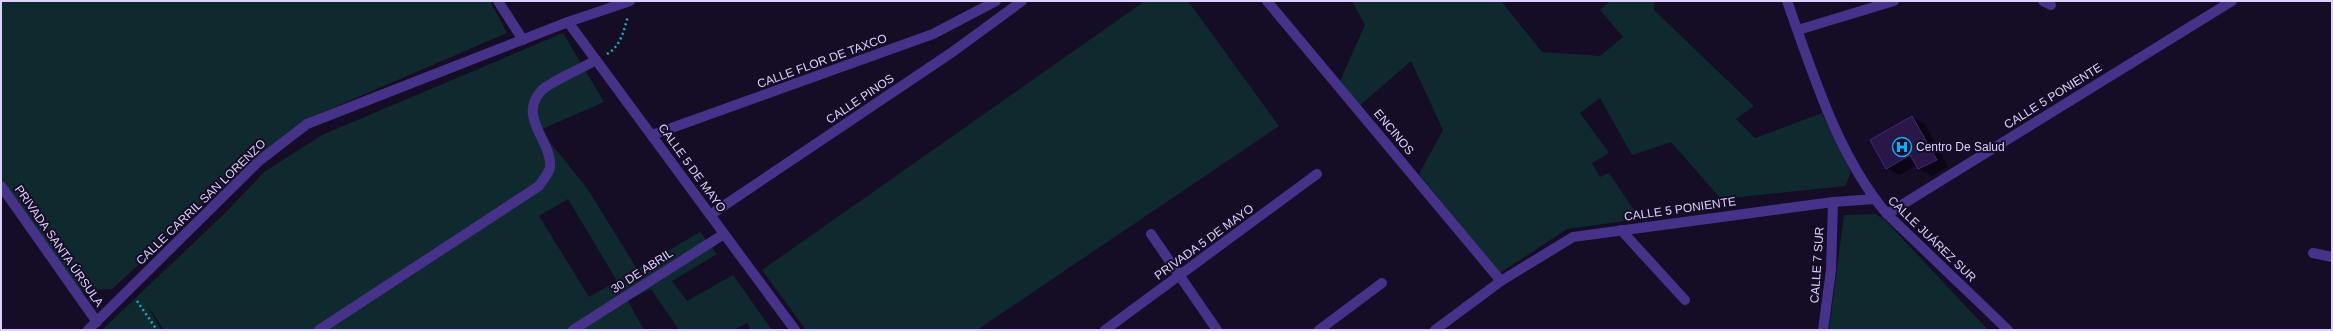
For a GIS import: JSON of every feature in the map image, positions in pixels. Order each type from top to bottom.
[{"type":"street","points":[[498,1],[523,40]]},
{"type":"street","name":"CALLE CARRIL SAN LORENZO","points":[[88,330],[259,161],[307,124],[568,22],[630,1]]},
{"type":"street","name":"CALLE FLOR DE TAXCO","points":[[652,135],[933,34],[996,1]]},
{"type":"street","name":"CALLE PINOS","points":[[710,215],[951,53],[1022,1]]},
{"type":"street","name":"ENCINOS","points":[[1267,1],[1501,281]]},
{"type":"street","name":"CALLE JUÁREZ SUR","points":[[1787,1],[1831,122],[1875,199],[1887,214],[2008,330]]},
{"type":"street","points":[[1798,30],[1894,1]]},
{"type":"street","name":"CALLE 5 PONIENTE","points":[[1887,214],[2232,1]]},
{"type":"street","name":"CALLE 5 DE MAYO","points":[[568,22],[795,330]]},
{"type":"street","points":[[319,330],[539,186],[550,169],[549,154],[536,131],[532,108],[536,98],[544,89],[596,60]]},
{"type":"street","name":"PRIVADA 5 DE MAYO","points":[[1105,330],[1317,174]]},
{"type":"street","name":"PRIVADA SANTA ÚRSULA","points":[[1,186],[97,322]]},
{"type":"street","name":"CALLE 5 PONIENTE","points":[[1435,330],[1501,281],[1573,237],[1833,202],[1875,199]]},
{"type":"street","name":"CALLE 7 SUR","points":[[1823,330],[1831,270],[1833,202]]},
{"type":"street","points":[[1620,230],[1685,300]]},
{"type":"street","name":"30 DE ABRIL","points":[[573,330],[724,234]]},
{"type":"street","points":[[1151,234],[1179,277],[1217,330]]},
{"type":"street","points":[[2313,253],[2332,257]]},
{"type":"street","points":[[1319,330],[1382,283]]},
{"type":"path","points":[[596,60],[615,50],[622,36],[629,15],[630,1]]},
{"type":"path","points":[[129,290],[157,330]]},
{"type":"green space","points":[[1,1],[490,1],[507,33],[307,119],[256,158],[112,289],[75,291],[1,178]]},
{"type":"green space","points":[[1145,1],[1188,1],[1279,126],[977,330],[806,330],[762,270]]},
{"type":"green space","points":[[1352,1],[1501,1],[1542,52],[1600,56],[1623,37],[1600,10],[1610,1],[1655,1],[1654,10],[1754,106],[1736,119],[1755,138],[1822,113],[1851,172],[1845,186],[1721,199],[1671,142],[1632,155],[1600,98],[1580,113],[1609,153],[1592,163],[1600,177],[1609,173],[1640,219],[1567,229],[1500,273],[1419,174],[1443,130],[1411,61],[1358,107],[1339,83],[1365,25]]},
{"type":"green space","points":[[563,33],[604,102],[540,130],[587,188],[637,269],[700,232],[717,254],[672,281],[687,301],[733,275],[772,330],[751,330],[747,323],[734,330],[679,330],[651,289],[628,300],[623,292],[644,330],[164,330],[147,305],[161,330],[102,330],[226,212],[264,172],[322,135]],"holes":[[[568,199],[617,281],[589,297],[539,216]]]},
{"type":"green space","points":[[1875,214],[1885,220],[1988,330],[1829,330],[1844,215]]},
{"type":"building","name":"Centro De Salud","points":[[1912,116],[1937,160],[1918,169],[1910,155],[1886,169],[1870,140]]},
{"type":"place","name":"Centro De Salud","points":[[1902,147]]}]
